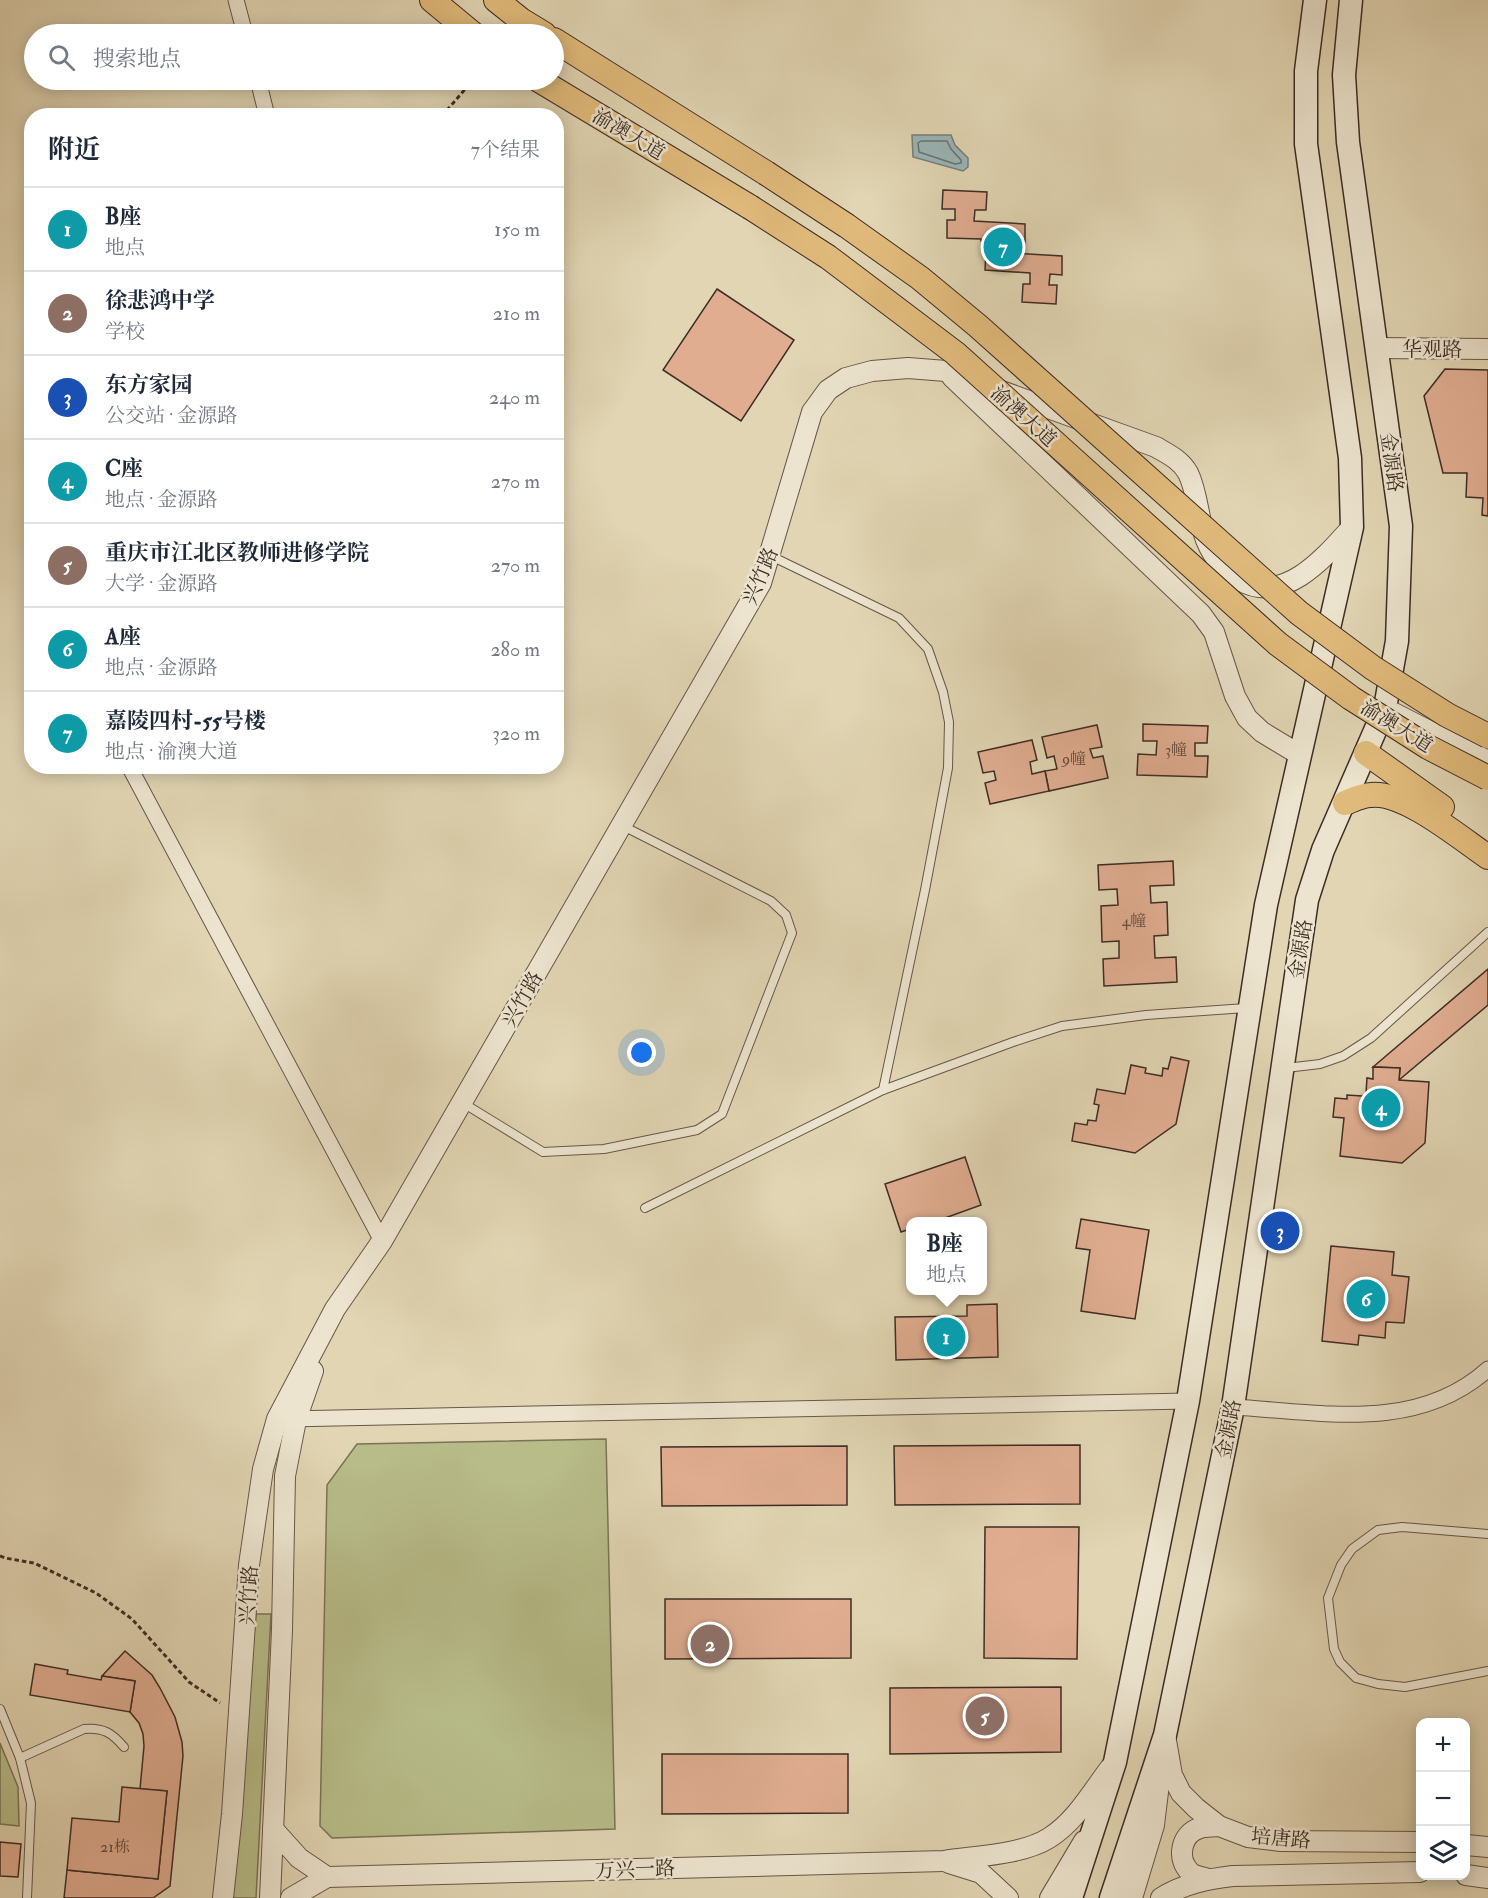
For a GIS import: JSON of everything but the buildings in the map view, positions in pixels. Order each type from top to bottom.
[{"type":"main road","points":[[432,0],[461,24]]},
{"type":"main road","points":[[496,0],[528,24]]},
{"type":"main road","name":"金源路","points":[[1071,1898],[1115,1762],[1188,1401],[1266,905],[1352,527],[1350,458],[1306,144],[1306,71],[1315,0]]},
{"type":"main road","name":"金源路","points":[[1112,1898],[1165,1735],[1233,1407],[1307,900],[1323,850],[1385,708],[1397,640],[1401,526],[1348,142],[1344,75],[1352,0]]},
{"type":"main road","name":"渝澳大道","points":[[564,46],[766,173],[847,226],[920,278],[978,326],[1299,614],[1373,668],[1447,716],[1488,736]]},
{"type":"main road","name":"渝澳大道","points":[[556,90],[828,256],[955,353],[1278,644],[1352,698],[1428,747],[1488,778]]},
{"type":"main road","points":[[1366,753],[1488,839]]},
{"type":"main road","points":[[1345,803],[1370,795],[1388,795],[1407,803],[1488,857]]},
{"type":"main road","points":[[1266,905],[1276,894],[1293,894],[1301,907],[1302,932]]},
{"type":"street","points":[[236,0],[242,24]]},
{"type":"street","points":[[260,90],[265,108]]},
{"type":"street","name":"华观路","points":[[1376,348],[1488,350]]},
{"type":"street","name":"兴竹路","points":[[223,1898],[232,1814],[249,1564],[263,1469],[335,1309],[382,1241],[761,583],[771,556],[812,412],[828,390],[846,378],[872,371],[908,368],[946,371],[1156,447],[1177,460],[1188,473],[1206,540],[1216,560],[1232,576],[1252,587],[1281,586],[1303,574],[1321,561],[1352,527]]},
{"type":"street","points":[[946,371],[1201,614],[1214,632],[1236,696],[1247,718],[1262,732],[1300,755]]},
{"type":"street","points":[[1385,708],[1488,761]]},
{"type":"street","points":[[133,774],[382,1241]]},
{"type":"street","points":[[1233,1407],[1344,1414],[1388,1413],[1415,1409],[1445,1399],[1472,1383],[1488,1369]]},
{"type":"street","points":[[286,1419],[1188,1401]]},
{"type":"street","name":"兴竹路","points":[[270,1898],[282,1630],[286,1419]]},
{"type":"street","points":[[1132,1898],[1154,1825],[1165,1735]]},
{"type":"street","name":"培唐路","points":[[1165,1735],[1172,1775],[1181,1792],[1196,1808],[1219,1826],[1248,1837],[1281,1841],[1416,1842]]},
{"type":"street","points":[[944,1861],[1020,1849],[1048,1839],[1072,1820],[1115,1762]]},
{"type":"street","points":[[1050,1898],[1095,1823]]},
{"type":"street","points":[[1208,1879],[1191,1874],[1183,1863],[1182,1848],[1187,1836],[1198,1828],[1219,1826]]},
{"type":"street","points":[[273,1829],[299,1858],[327,1877],[291,1898]]},
{"type":"street","points":[[1470,1845],[1488,1847]]},
{"type":"street","points":[[944,1861],[981,1873],[1008,1898]]},
{"type":"street","name":"万兴一路","points":[[327,1877],[944,1861]]},
{"type":"street","name":"培唐路","points":[[1161,1898],[1185,1886],[1208,1879],[1274,1874],[1416,1872]]},
{"type":"street","points":[[1470,1876],[1488,1878]]},
{"type":"lane","points":[[771,556],[899,618],[928,649],[943,692],[949,722],[948,768],[884,1090]]},
{"type":"lane","points":[[462,1103],[543,1152],[604,1149],[697,1130],[722,1114],[792,933],[786,915],[771,902],[622,826]]},
{"type":"lane","points":[[1282,1069],[1320,1064],[1343,1056],[1371,1038],[1488,932]]},
{"type":"lane","points":[[645,1208],[884,1090],[1013,1042],[1062,1026],[1146,1015],[1249,1008]]},
{"type":"lane","points":[[1488,1534],[1402,1527],[1378,1530],[1352,1549],[1341,1565],[1328,1598],[1334,1649],[1340,1662],[1356,1678],[1378,1684],[1405,1687],[1488,1671]]},
{"type":"lane","points":[[1,1713],[20,1758],[31,1803],[27,1898]]},
{"type":"lane","points":[[20,1758],[84,1729],[104,1730],[114,1735],[124,1747]]},
{"type":"path","points":[[449,108],[464,90]]},
{"type":"path","points":[[0,1556],[34,1563],[96,1593],[132,1619],[189,1682],[239,1716]]},
{"type":"green space","points":[[606,1439],[615,1829],[332,1838],[320,1826],[327,1485],[357,1444]]},
{"type":"green space","points":[[256,1614],[271,1614],[256,1898],[230,1898]]},
{"type":"green space","points":[[0,1743],[18,1787],[19,1826],[0,1824]]},
{"type":"water","points":[[912,135],[951,135],[955,145],[968,158],[968,167],[963,171],[913,157]]},
{"type":"place","name":"嘉陵四村-55号楼","points":[[1003,247]]},
{"type":"place","name":"C座","points":[[1381,1108]]},
{"type":"place","name":"东方家园","points":[[1280,1231]]},
{"type":"place","name":"A座","points":[[1366,1299]]},
{"type":"place","name":"B座","points":[[946,1337]]},
{"type":"place","name":"徐悲鸿中学","points":[[710,1644]]},
{"type":"place","name":"重庆市江北区教师进修学院","points":[[985,1716]]}]
